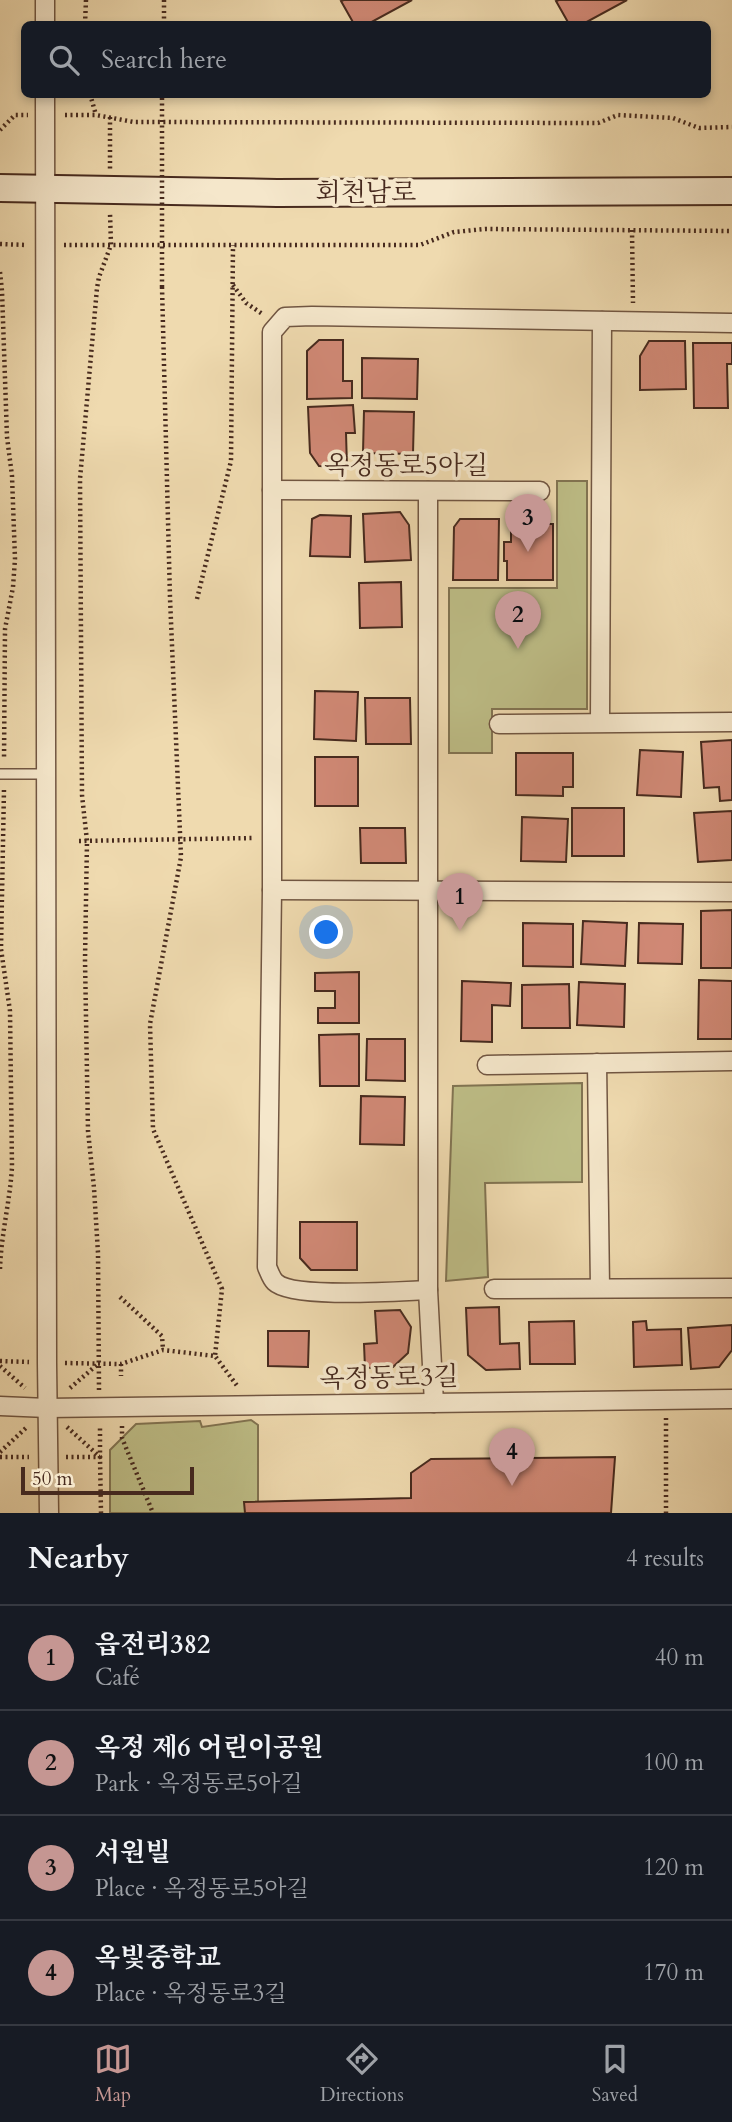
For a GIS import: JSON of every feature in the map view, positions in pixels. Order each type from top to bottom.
[{"type":"main road","name":"회천남로","points":[[0,188],[277,192],[732,191]]},
{"type":"street","points":[[45,0],[45,21]]},
{"type":"street","points":[[45,98],[49,1513]]},
{"type":"street","points":[[428,1290],[314,1292],[288,1289],[275,1282],[267,1267],[272,890],[272,332],[285,317],[312,316],[732,324]]},
{"type":"street","points":[[600,722],[602,321]]},
{"type":"street","name":"옥정동로5아길","points":[[272,490],[540,491]]},
{"type":"street","points":[[428,492],[428,1290],[434,1403]]},
{"type":"street","points":[[499,724],[732,722]]},
{"type":"street","points":[[272,890],[732,892]]},
{"type":"street","points":[[487,1065],[732,1061]]},
{"type":"street","points":[[597,1063],[600,1288]]},
{"type":"street","points":[[494,1289],[732,1288]]},
{"type":"street","name":"옥정동로3길","points":[[0,1406],[47,1408],[732,1399]]},
{"type":"lane","points":[[0,774],[46,774]]},
{"type":"path","points":[[85,21],[86,0]]},
{"type":"path","points":[[163,21],[164,0]]},
{"type":"path","points":[[91,98],[96,115],[134,121],[598,123],[618,115],[673,118],[699,128],[732,127]]},
{"type":"path","points":[[163,98],[162,287],[170,598],[181,857],[150,1024],[153,1129],[222,1289],[215,1356],[250,1405]]},
{"type":"path","points":[[0,130],[15,115]]},
{"type":"path","points":[[101,1513],[98,1254],[86,1077],[86,841],[82,795],[80,479],[99,277],[111,245],[420,246],[454,232],[485,229],[732,230]]},
{"type":"path","points":[[632,230],[633,322]]},
{"type":"path","points":[[197,599],[231,461],[233,245]]},
{"type":"path","points":[[233,284],[246,303],[264,315],[282,320]]},
{"type":"path","points":[[0,373],[5,368]]},
{"type":"path","points":[[79,841],[272,838]]},
{"type":"path","points":[[3,843],[12,843]]},
{"type":"path","points":[[120,1297],[162,1336],[163,1350]]},
{"type":"path","points":[[99,1364],[121,1364],[163,1350],[215,1356]]},
{"type":"path","points":[[121,1364],[121,1376]]},
{"type":"path","points":[[666,1399],[666,1513]]},
{"type":"path","points":[[122,1438],[153,1513]]},
{"type":"path","points":[[0,1457],[100,1457]]},
{"type":"green space","points":[[557,481],[587,481],[587,709],[492,709],[492,753],[449,753],[449,588],[557,588]]},
{"type":"green space","points":[[582,1083],[582,1182],[485,1183],[488,1277],[446,1281],[453,1086]]},
{"type":"green space","points":[[251,1420],[258,1425],[258,1513],[110,1513],[110,1450],[136,1424],[200,1421],[202,1427]]},
{"type":"building","points":[[412,0],[374,21],[352,21],[341,1]]},
{"type":"building","points":[[627,0],[588,21],[567,21],[556,1]]},
{"type":"building","points":[[319,340],[343,340],[343,381],[352,381],[352,398],[307,399],[307,351]]},
{"type":"building","points":[[649,341],[685,341],[686,389],[640,390],[640,356]]},
{"type":"building","points":[[693,343],[732,343],[732,364],[727,364],[728,408],[694,408]]},
{"type":"building","points":[[362,358],[418,359],[417,399],[362,398]]},
{"type":"building","points":[[353,405],[355,433],[346,433],[347,467],[319,466],[310,453],[308,407]]},
{"type":"building","points":[[364,411],[414,412],[413,454],[363,453]]},
{"type":"building","points":[[400,512],[409,525],[411,560],[365,562],[363,514]]},
{"type":"building","points":[[320,515],[351,516],[350,557],[310,556],[312,519]]},
{"type":"building","points":[[460,519],[499,519],[498,580],[453,580],[454,527]]},
{"type":"building","points":[[553,524],[553,580],[507,580],[504,542],[511,542],[511,525]]},
{"type":"building","points":[[401,582],[402,627],[360,628],[359,583]]},
{"type":"building","points":[[315,691],[358,692],[356,741],[314,739]]},
{"type":"building","points":[[365,698],[410,698],[411,744],[366,744]]},
{"type":"building","points":[[732,740],[732,800],[720,801],[719,787],[704,788],[701,742]]},
{"type":"building","points":[[640,750],[683,752],[681,797],[637,795]]},
{"type":"building","points":[[516,753],[573,753],[573,787],[563,787],[563,796],[516,795]]},
{"type":"building","points":[[315,757],[358,757],[358,806],[315,806]]},
{"type":"building","points":[[572,808],[624,808],[624,856],[572,856]]},
{"type":"building","points":[[732,811],[732,860],[698,862],[694,813]]},
{"type":"building","points":[[522,817],[568,819],[566,862],[521,861]]},
{"type":"building","points":[[360,828],[405,828],[406,863],[361,863]]},
{"type":"building","points":[[732,910],[732,968],[701,968],[701,911]]},
{"type":"building","points":[[583,921],[627,923],[625,966],[581,964]]},
{"type":"building","points":[[523,923],[573,924],[573,967],[523,966]]},
{"type":"building","points":[[639,923],[683,924],[682,964],[638,963]]},
{"type":"building","points":[[359,972],[359,1023],[318,1023],[318,1008],[335,1008],[335,991],[315,991],[315,973]]},
{"type":"building","points":[[699,980],[732,981],[732,1039],[698,1039]]},
{"type":"building","points":[[462,981],[511,983],[510,1006],[492,1005],[492,1042],[461,1041]]},
{"type":"building","points":[[579,982],[625,984],[624,1027],[577,1025]]},
{"type":"building","points":[[569,984],[570,1028],[522,1028],[522,985]]},
{"type":"building","points":[[359,1034],[359,1086],[320,1086],[319,1035]]},
{"type":"building","points":[[367,1039],[405,1039],[405,1081],[366,1080]]},
{"type":"building","points":[[361,1096],[405,1097],[404,1145],[360,1144]]},
{"type":"building","points":[[300,1222],[357,1222],[357,1270],[311,1270],[300,1258]]},
{"type":"building","points":[[499,1307],[500,1344],[519,1343],[520,1369],[486,1370],[468,1355],[466,1308]]},
{"type":"building","points":[[400,1310],[411,1327],[408,1353],[393,1367],[365,1368],[364,1344],[377,1343],[375,1311]]},
{"type":"building","points":[[574,1321],[575,1364],[530,1364],[529,1322]]},
{"type":"building","points":[[646,1321],[647,1330],[681,1329],[682,1365],[634,1367],[633,1322]]},
{"type":"building","points":[[732,1325],[732,1350],[719,1367],[691,1369],[688,1328]]},
{"type":"building","points":[[268,1331],[309,1331],[308,1367],[268,1366]]},
{"type":"building","points":[[615,1457],[611,1513],[245,1513],[244,1502],[411,1498],[411,1473],[431,1459]]},
{"type":"place","name":"서원빌","points":[[528,552]]},
{"type":"place","name":"옥정 제6 어린이공원","points":[[518,649]]},
{"type":"place","name":"읍전리382","points":[[460,931]]},
{"type":"place","name":"옥빛중학교","points":[[512,1486]]}]
